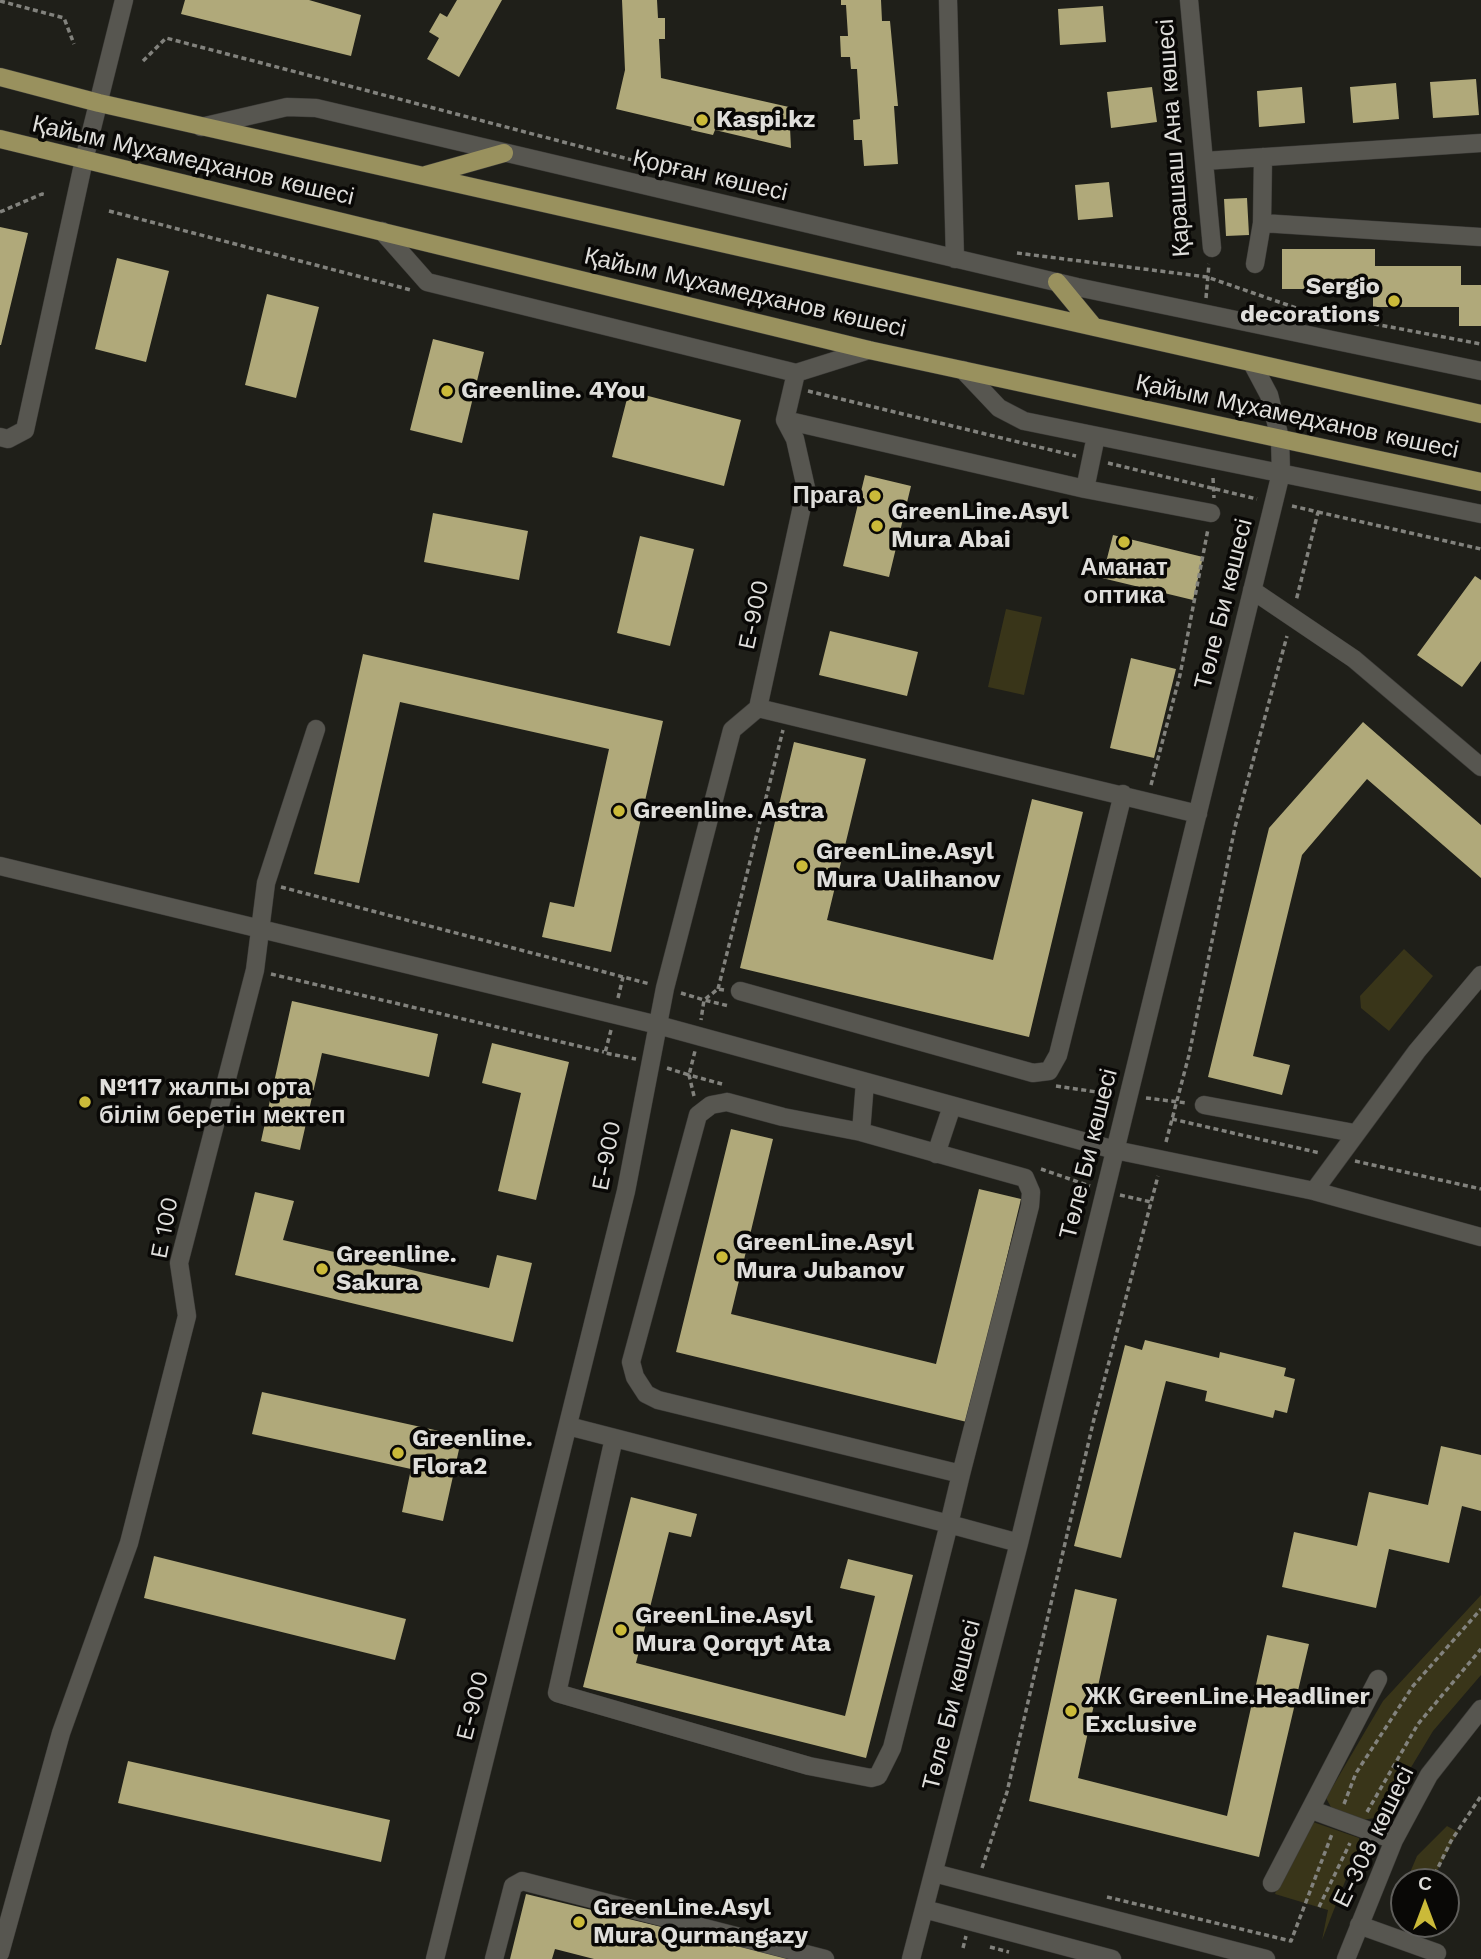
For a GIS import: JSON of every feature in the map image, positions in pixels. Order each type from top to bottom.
[{"type":"main road","name":"Қайым Мұхамедханов көшесі","points":[[0,77],[201,127],[1481,414]]},
{"type":"main road","name":"Қайым Мұхамедханов көшесі","points":[[0,139],[869,349],[1481,482]]},
{"type":"main road","points":[[423,176],[504,153]]},
{"type":"main road","points":[[1057,282],[1094,327]]},
{"type":"street","points":[[0,437],[8,439],[25,430],[84,160],[124,0]]},
{"type":"street","points":[[948,0],[955,259]]},
{"type":"street","name":"Қарашаш Ана көшесі","points":[[1188,0],[1212,248]]},
{"type":"street","name":"Қорған көшесі","points":[[201,127],[287,107],[316,108],[955,259],[1481,371]]},
{"type":"street","points":[[1203,161],[1481,143]]},
{"type":"street","points":[[1255,264],[1262,223],[1263,157]]},
{"type":"street","points":[[1262,223],[1481,237]]},
{"type":"street","points":[[382,231],[427,282],[796,373],[869,349]]},
{"type":"street","name":"Төле Би көшесі","points":[[911,1959],[1019,1543],[1281,473],[1280,438],[1269,395],[1252,363]]},
{"type":"street","points":[[963,370],[999,408],[1024,421],[1481,514]]},
{"type":"street","points":[[796,373],[785,420],[1085,489],[1211,513]]},
{"type":"street","name":"E-900","points":[[435,1959],[626,1191],[665,988],[732,730],[758,708],[806,488],[795,439],[785,420]]},
{"type":"street","points":[[1085,489],[1096,436]]},
{"type":"street","points":[[1252,590],[1354,659],[1481,767]]},
{"type":"street","points":[[758,708],[1198,814]]},
{"type":"street","name":"E 100","points":[[0,1953],[61,1733],[129,1543],[187,1316],[179,1262],[255,970],[266,883],[316,729]]},
{"type":"street","points":[[740,991],[1033,1073],[1049,1071],[1058,1055],[1123,794]]},
{"type":"street","points":[[0,866],[260,931],[658,1025],[1115,1150],[1314,1191],[1481,1237]]},
{"type":"street","points":[[1314,1191],[1354,1133],[1481,975]]},
{"type":"street","points":[[861,1132],[865,1082]]},
{"type":"street","points":[[614,1438],[557,1693],[809,1766],[871,1778],[883,1772],[949,1524],[1031,1192],[1025,1178],[1010,1172],[861,1132],[783,1117],[727,1102],[711,1105],[698,1115],[631,1362],[635,1377],[646,1394],[658,1400],[961,1474]]},
{"type":"street","points":[[936,1154],[952,1105]]},
{"type":"street","points":[[1204,1105],[1354,1133]]},
{"type":"street","points":[[568,1426],[1019,1543]]},
{"type":"street","points":[[1272,1883],[1378,1679]]},
{"type":"street","name":"Е-308 көшесі","points":[[1346,1959],[1394,1840],[1429,1775],[1481,1709]]},
{"type":"street","points":[[1312,1810],[1394,1840]]},
{"type":"street","points":[[934,1873],[1265,1959]]},
{"type":"street","points":[[494,1959],[513,1886],[522,1881],[825,1959]]},
{"type":"street","points":[[924,1909],[1112,1959]]},
{"type":"street","points":[[1359,1925],[1437,1953]]},
{"type":"path","points":[[0,1],[64,18],[74,44]]},
{"type":"path","points":[[143,61],[166,38],[701,178]]},
{"type":"path","points":[[0,212],[42,194],[47,195]]},
{"type":"path","name":"Қарашаш Ана көшесі","points":[[1205,314],[1212,248]]},
{"type":"path","points":[[1008,252],[1207,277],[1305,311],[1481,344]]},
{"type":"path","points":[[1147,800],[1180,676],[1216,490],[1209,458]]},
{"type":"path","points":[[1216,490],[1481,549]]},
{"type":"path","points":[[985,1856],[1007,1792],[1094,1419],[1189,1055],[1235,827],[1318,512]]},
{"type":"path","points":[[718,989],[753,860],[787,715]]},
{"type":"path","points":[[266,883],[665,988]]},
{"type":"path","points":[[255,970],[605,1053]]},
{"type":"path","points":[[1103,1896],[1291,1941],[1356,1773],[1413,1685],[1481,1609]]},
{"type":"path","points":[[1319,1907],[1358,1827],[1418,1724],[1481,1649]]},
{"type":"path","points":[[1438,1868],[1451,1841],[1481,1796]]},
{"type":"shaded area","points":[[1006,609],[1042,617],[1024,695],[988,687]]},
{"type":"shaded area","points":[[1404,949],[1433,976],[1389,1031],[1361,1008],[1360,996]]},
{"type":"shaded area","points":[[1481,1595],[1481,1675],[1433,1731],[1381,1817],[1362,1820],[1332,1809],[1326,1798],[1383,1701]]},
{"type":"shaded area","points":[[1313,1822],[1359,1838],[1359,1846],[1322,1940],[1328,1910],[1275,1894],[1297,1835]]},
{"type":"shaded area","points":[[1447,1826],[1458,1832],[1439,1868],[1412,1868],[1417,1856]]},
{"type":"building","points":[[185,0],[309,0],[361,15],[351,56],[181,14]]},
{"type":"building","points":[[457,0],[502,0],[459,77],[427,59],[439,38],[429,32],[440,13],[447,17]]},
{"type":"building","points":[[622,0],[657,0],[658,18],[665,18],[665,39],[659,39],[661,78],[789,107],[791,148],[715,130],[713,135],[691,130],[692,127],[616,109],[625,70]]},
{"type":"building","points":[[841,0],[881,0],[882,21],[890,21],[898,106],[894,106],[898,164],[864,166],[862,140],[854,140],[853,120],[860,119],[857,69],[851,69],[850,57],[841,57],[840,36],[848,36],[846,5],[841,5]]},
{"type":"building","points":[[1103,6],[1106,42],[1060,45],[1058,9]]},
{"type":"building","points":[[1476,79],[1479,115],[1433,118],[1430,82]]},
{"type":"building","points":[[1396,83],[1399,119],[1353,123],[1350,87]]},
{"type":"building","points":[[1152,87],[1157,122],[1111,128],[1107,92]]},
{"type":"building","points":[[1302,87],[1305,123],[1259,127],[1257,91]]},
{"type":"building","points":[[1109,182],[1113,217],[1078,220],[1075,185]]},
{"type":"building","points":[[1247,198],[1249,235],[1226,236],[1224,199]]},
{"type":"building","points":[[0,227],[28,233],[1,345],[0,345]]},
{"type":"building","points":[[1282,249],[1375,249],[1375,266],[1461,266],[1461,285],[1481,285],[1481,326],[1459,326],[1459,307],[1373,307],[1373,289],[1282,289]]},
{"type":"building","points":[[117,258],[169,271],[146,362],[95,349]]},
{"type":"building","points":[[267,294],[319,307],[296,398],[245,385]]},
{"type":"building","name":"Greenline. 4You","points":[[433,339],[484,352],[462,443],[410,430]]},
{"type":"building","points":[[629,391],[741,420],[724,486],[612,457]]},
{"type":"building","name":"GreenLine.Asyl Mura Abai","points":[[865,475],[911,486],[889,577],[843,566]]},
{"type":"building","points":[[433,513],[528,531],[519,580],[424,562]]},
{"type":"building","name":"GreenLine.Asyl Mura Abai","points":[[1113,535],[1203,557],[1193,600],[1102,578]]},
{"type":"building","points":[[640,536],[694,549],[670,646],[617,633]]},
{"type":"building","points":[[1475,576],[1481,580],[1481,661],[1462,687],[1417,655]]},
{"type":"building","points":[[830,631],[918,652],[907,696],[819,675]]},
{"type":"building","name":"Greenline. Astra","points":[[363,654],[663,721],[611,952],[542,937],[550,902],[574,907],[609,749],[400,702],[359,883],[314,874]]},
{"type":"building","points":[[1131,658],[1176,669],[1154,758],[1110,748]]},
{"type":"building","points":[[1363,722],[1481,825],[1481,878],[1367,779],[1302,855],[1253,1056],[1290,1065],[1282,1095],[1208,1077],[1269,828]]},
{"type":"building","name":"GreenLine.Asyl Mura Ualihanov","points":[[794,742],[866,759],[827,920],[993,960],[1032,799],[1083,812],[1029,1037],[740,968]]},
{"type":"building","points":[[292,1001],[438,1034],[429,1077],[322,1053],[300,1150],[261,1141]]},
{"type":"building","points":[[492,1043],[569,1062],[536,1200],[498,1191],[521,1093],[482,1083]]},
{"type":"building","name":"GreenLine.Asyl Mura Jubanov","points":[[731,1129],[773,1139],[731,1314],[936,1364],[979,1189],[1021,1199],[967,1422],[676,1352]]},
{"type":"building","name":"Greenline. Sakura","points":[[255,1192],[294,1201],[283,1240],[489,1288],[497,1255],[532,1263],[513,1342],[235,1275]]},
{"type":"building","points":[[1145,1340],[1219,1358],[1220,1352],[1286,1368],[1284,1376],[1295,1379],[1287,1413],[1275,1410],[1273,1418],[1205,1401],[1207,1391],[1166,1381],[1121,1558],[1074,1546],[1125,1345],[1142,1350]]},
{"type":"building","name":"Greenline. Flora2","points":[[262,1392],[462,1436],[443,1521],[402,1512],[411,1469],[252,1434]]},
{"type":"building","points":[[1441,1446],[1481,1455],[1481,1511],[1462,1506],[1449,1563],[1389,1549],[1376,1608],[1282,1587],[1294,1532],[1357,1546],[1369,1492],[1428,1505]]},
{"type":"building","name":"GreenLine.Asyl Mura Qorqyt Ata","points":[[631,1497],[697,1514],[691,1537],[669,1532],[636,1663],[845,1716],[875,1596],[840,1588],[848,1559],[913,1575],[866,1758],[583,1687]]},
{"type":"building","points":[[154,1556],[406,1619],[395,1660],[144,1598]]},
{"type":"building","name":"ЖК GreenLine.Headliner Exclusive","points":[[1075,1589],[1117,1599],[1078,1778],[1227,1816],[1267,1635],[1309,1644],[1259,1857],[1029,1801]]},
{"type":"building","points":[[128,1761],[390,1820],[381,1862],[118,1803]]},
{"type":"building","name":"GreenLine.Asyl Mura Qurmangazy","points":[[526,1894],[789,1959],[594,1959],[555,1949],[552,1959],[510,1959]]},
{"type":"place","name":"Kaspi.kz","points":[[702,120]]},
{"type":"place","name":"Sergio decorations","points":[[1394,301]]},
{"type":"place","name":"Greenline. 4You","points":[[447,391]]},
{"type":"place","name":"Прага","points":[[875,496]]},
{"type":"place","name":"GreenLine.Asyl Mura Abai","points":[[877,526]]},
{"type":"place","name":"Аманат оптика","points":[[1124,542]]},
{"type":"place","name":"Greenline. Astra","points":[[619,811]]},
{"type":"place","name":"GreenLine.Asyl Mura Ualihanov","points":[[802,866]]},
{"type":"place","name":"№117 жалпы орта білім беретін мектеп","points":[[85,1102]]},
{"type":"place","name":"GreenLine.Asyl Mura Jubanov","points":[[722,1257]]},
{"type":"place","name":"Greenline. Sakura","points":[[322,1269]]},
{"type":"place","name":"Greenline. Flora2","points":[[398,1453]]},
{"type":"place","name":"GreenLine.Asyl Mura Qorqyt Ata","points":[[621,1630]]},
{"type":"place","name":"ЖК GreenLine.Headliner Exclusive","points":[[1071,1711]]},
{"type":"place","name":"GreenLine.Asyl Mura Qurmangazy","points":[[579,1922]]}]
